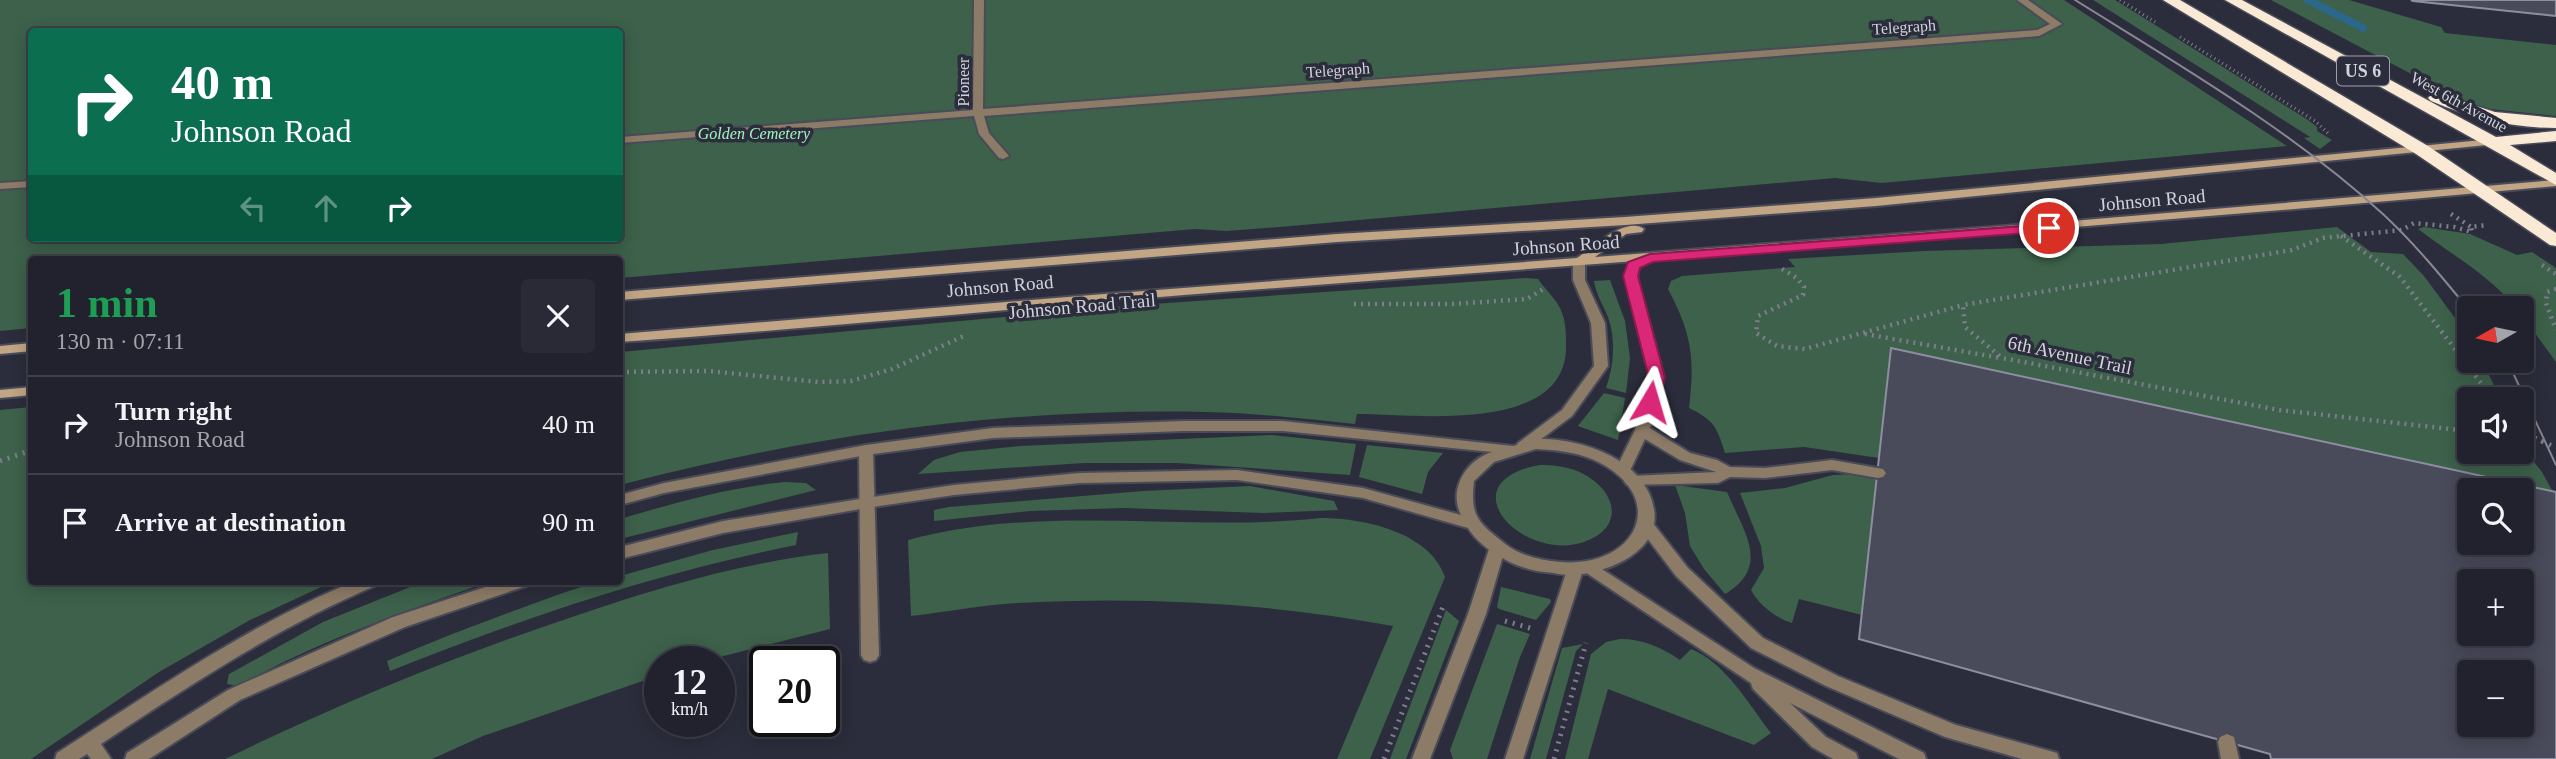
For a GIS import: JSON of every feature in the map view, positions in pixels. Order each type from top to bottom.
[{"type":"highway","name":"US 6","points":[[2170,0],[2421,150],[2556,241]]},
{"type":"highway","name":"West 6th Avenue","points":[[2232,0],[2493,142],[2556,181]]},
{"type":"highway","points":[[2332,54],[2472,112],[2511,122],[2556,123]]},
{"type":"highway","points":[[2493,142],[2556,136]]},
{"type":"main road","name":"Johnson Road","points":[[623,296],[1337,238],[1625,221],[1876,202],[2493,142]]},
{"type":"main road","name":"Johnson Road","points":[[623,338],[1344,277],[1650,258],[2317,206],[2556,181]]},
{"type":"main road","points":[[1579,263],[1623,231],[1876,202]]},
{"type":"main road","points":[[0,350],[28,347]]},
{"type":"main road","points":[[0,394],[28,391]]},
{"type":"street","name":"Pioneer","points":[[979,0],[978,113],[984,134],[1003,156]]},
{"type":"street","name":"Telegraph","points":[[623,140],[2039,33],[2057,24],[2022,0]]},
{"type":"street","points":[[0,186],[28,184]]},
{"type":"street","points":[[1628,476],[1657,378],[1631,276],[1633,265],[1650,258]]},
{"type":"street","points":[[623,499],[664,488],[866,450],[993,433],[1183,426],[1283,426],[1515,447],[1561,445],[1586,451],[1628,476],[1640,491],[1647,509],[1646,526],[1639,542],[1625,554],[1583,569],[1548,568],[1521,561],[1497,549],[1471,523],[1463,504],[1464,485],[1474,468],[1490,455],[1515,447],[1567,413],[1601,366],[1598,323],[1579,280],[1579,263]]},
{"type":"street","points":[[1642,430],[1685,457],[1712,464],[1727,472],[1765,473],[1832,465],[1878,473]]},
{"type":"street","points":[[866,450],[870,655]]},
{"type":"street","points":[[1628,476],[1718,478],[1727,472]]},
{"type":"street","points":[[623,553],[723,527],[866,503],[954,490],[1080,478],[1237,475],[1363,493],[1471,523]]},
{"type":"street","points":[[1646,526],[1682,572],[1757,643],[1832,681],[1952,732],[2050,759]]},
{"type":"street","points":[[1421,759],[1477,614],[1497,549]]},
{"type":"street","points":[[1583,569],[1748,673],[1917,759]]},
{"type":"street","points":[[1514,759],[1583,569]]},
{"type":"street","points":[[64,759],[235,648],[360,585]]},
{"type":"street","points":[[134,759],[246,690],[399,622],[511,585]]},
{"type":"street","points":[[1748,673],[1819,742],[1849,759]]},
{"type":"street","points":[[89,743],[102,759]]},
{"type":"path","points":[[2120,0],[2160,24]]},
{"type":"path","points":[[2170,31],[2315,121],[2325,133],[2335,138]]},
{"type":"path","points":[[1775,266],[1797,278],[1804,287],[1803,295],[1758,316],[1756,332],[1777,346],[1805,349],[1963,305],[2292,250],[2323,238],[2402,230],[2414,223],[2454,227],[2472,232],[2471,228]]},
{"type":"path","points":[[2341,236],[2400,277],[2484,387]]},
{"type":"path","points":[[1342,304],[1452,304],[1527,299],[1553,283]]},
{"type":"path","points":[[2556,289],[2547,292],[2546,303],[2556,330]]},
{"type":"path","name":"6th Avenue Trail","points":[[1963,305],[1965,327],[2002,358],[2279,410],[2457,430]]},
{"type":"path","points":[[623,372],[677,370],[741,373],[805,382],[867,378],[978,332]]},
{"type":"path","points":[[1863,333],[2002,358]]},
{"type":"path","points":[[2534,438],[2556,448]]},
{"type":"path","points":[[0,461],[28,451]]},
{"type":"path","points":[[1384,759],[1444,604]]},
{"type":"path","points":[[1502,620],[1538,630]]},
{"type":"path","points":[[1555,759],[1586,643]]},
{"type":"green space","name":"Golden Cemetery","points":[[0,0],[2064,0],[2287,146],[1882,183],[1835,178],[1291,226],[1227,231],[1195,229],[623,278],[623,256],[28,256],[28,328],[0,331]]},
{"type":"green space","points":[[2093,0],[2115,0],[2308,120],[2317,127],[2317,131],[2332,140],[2320,149],[2304,138],[2310,137]]},
{"type":"green space","points":[[2271,0],[2349,0],[2441,27],[2445,33],[2556,45],[2556,116],[2490,109],[2457,98]]},
{"type":"green space","points":[[2337,227],[2371,252],[2403,254],[2424,276],[2457,321],[2457,373],[2488,373],[2495,387],[2457,387],[2457,464],[2534,462],[2553,492],[2534,488],[2534,478],[2489,478],[1892,348],[1879,458],[1804,447],[1725,453],[1713,425],[1704,416],[1689,408],[1692,375],[1690,347],[1668,289],[1671,281],[1682,276],[1795,267],[1788,259],[1924,251],[2161,244]]},
{"type":"green space","points":[[2424,227],[2470,234],[2517,255],[2532,252],[2556,268],[2556,362],[2534,332],[2534,296],[2505,296],[2482,275],[2418,229]]},
{"type":"green space","points":[[1538,279],[1562,313],[1566,345],[1560,374],[1542,394],[1516,406],[1484,413],[1449,416],[1357,414],[1355,424],[1207,412],[1131,412],[983,420],[838,438],[693,467],[623,484],[623,352],[1124,306]]},
{"type":"green space","points":[[1610,280],[1625,321],[1630,358],[1626,393],[1606,388],[1612,362],[1612,334],[1594,281]]},
{"type":"green space","points":[[1604,393],[1625,398],[1618,440],[1578,426]]},
{"type":"green space","points":[[28,407],[28,585],[325,585],[250,620],[159,672],[31,759],[0,759],[0,410]]},
{"type":"green space","points":[[1272,435],[1356,444],[1350,475],[1178,463],[1084,463],[918,474],[934,460],[960,452],[1020,446]]},
{"type":"green space","points":[[1367,445],[1443,453],[1428,472],[1422,494],[1359,477]]},
{"type":"green space","points":[[1540,465],[1577,471],[1600,486],[1611,506],[1611,516],[1607,526],[1598,535],[1584,542],[1560,545],[1538,541],[1518,531],[1504,518],[1496,502],[1498,487],[1512,474]]},
{"type":"green space","points":[[1858,474],[1877,477],[1862,615],[1799,599],[1792,623],[1780,618],[1763,606],[1751,590],[1764,568],[1761,546],[1740,493],[1785,488],[1833,475]]},
{"type":"green space","points":[[806,483],[816,490],[623,538],[623,518],[722,492],[764,484]]},
{"type":"green space","points":[[1675,485],[1727,492],[1746,534],[1751,560],[1739,583],[1725,594],[1704,569],[1690,546],[1685,513]]},
{"type":"green space","points":[[1250,486],[1334,501],[1338,510],[1263,513],[1124,508],[1030,511],[934,521],[934,510],[949,507],[1143,491]]},
{"type":"green space","points":[[1321,518],[1375,525],[1410,539],[1425,549],[1437,562],[1445,577],[1370,759],[1337,759],[1393,626],[1253,607],[1111,600],[1017,603],[911,616],[908,540],[959,529],[1011,523],[1219,523]]},
{"type":"green space","points":[[798,532],[796,545],[642,583],[540,615],[390,671],[387,661],[458,632],[586,586],[623,585],[623,575],[713,550]]},
{"type":"green space","points":[[828,553],[830,629],[763,646],[749,646],[749,650],[735,653],[735,646],[644,646],[644,681],[483,736],[432,759],[225,759],[310,719],[486,647],[637,596],[700,578],[796,557]]},
{"type":"green space","points":[[415,585],[481,585],[330,641],[238,686],[227,684],[229,674],[323,622]]},
{"type":"green space","points":[[1501,587],[1550,599],[1551,602],[1536,620],[1499,609],[1497,607]]},
{"type":"green space","points":[[1446,610],[1459,621],[1406,759],[1390,759]]},
{"type":"green space","points":[[1497,624],[1530,634],[1487,759],[1453,759],[1450,750]]},
{"type":"green space","points":[[1620,639],[1652,645],[1680,660],[1691,649],[1703,655],[1726,674],[1771,733],[1754,745],[1608,689],[1588,759],[1565,759],[1591,654],[1606,642]]},
{"type":"green space","points":[[1583,644],[1576,651],[1546,759],[1530,759],[1562,648]]},
{"type":"building","points":[[2411,0],[2556,0],[2556,16],[2413,1]]},
{"type":"building","points":[[1891,348],[2491,478],[2457,478],[2457,555],[2534,555],[2534,487],[2556,492],[2556,759],[2271,759],[2270,754],[1859,639]]},
{"type":"waterway","points":[[2308,0],[2363,28]]},
{"type":"tram line","points":[[2075,0],[2234,100],[2311,155],[2384,215],[2457,296]]},
{"type":"tram line","points":[[2513,373],[2556,465]]},
{"type":"route","points":[[1650,402],[1657,378],[1631,276],[1633,265],[1650,258],[2049,228]]}]
